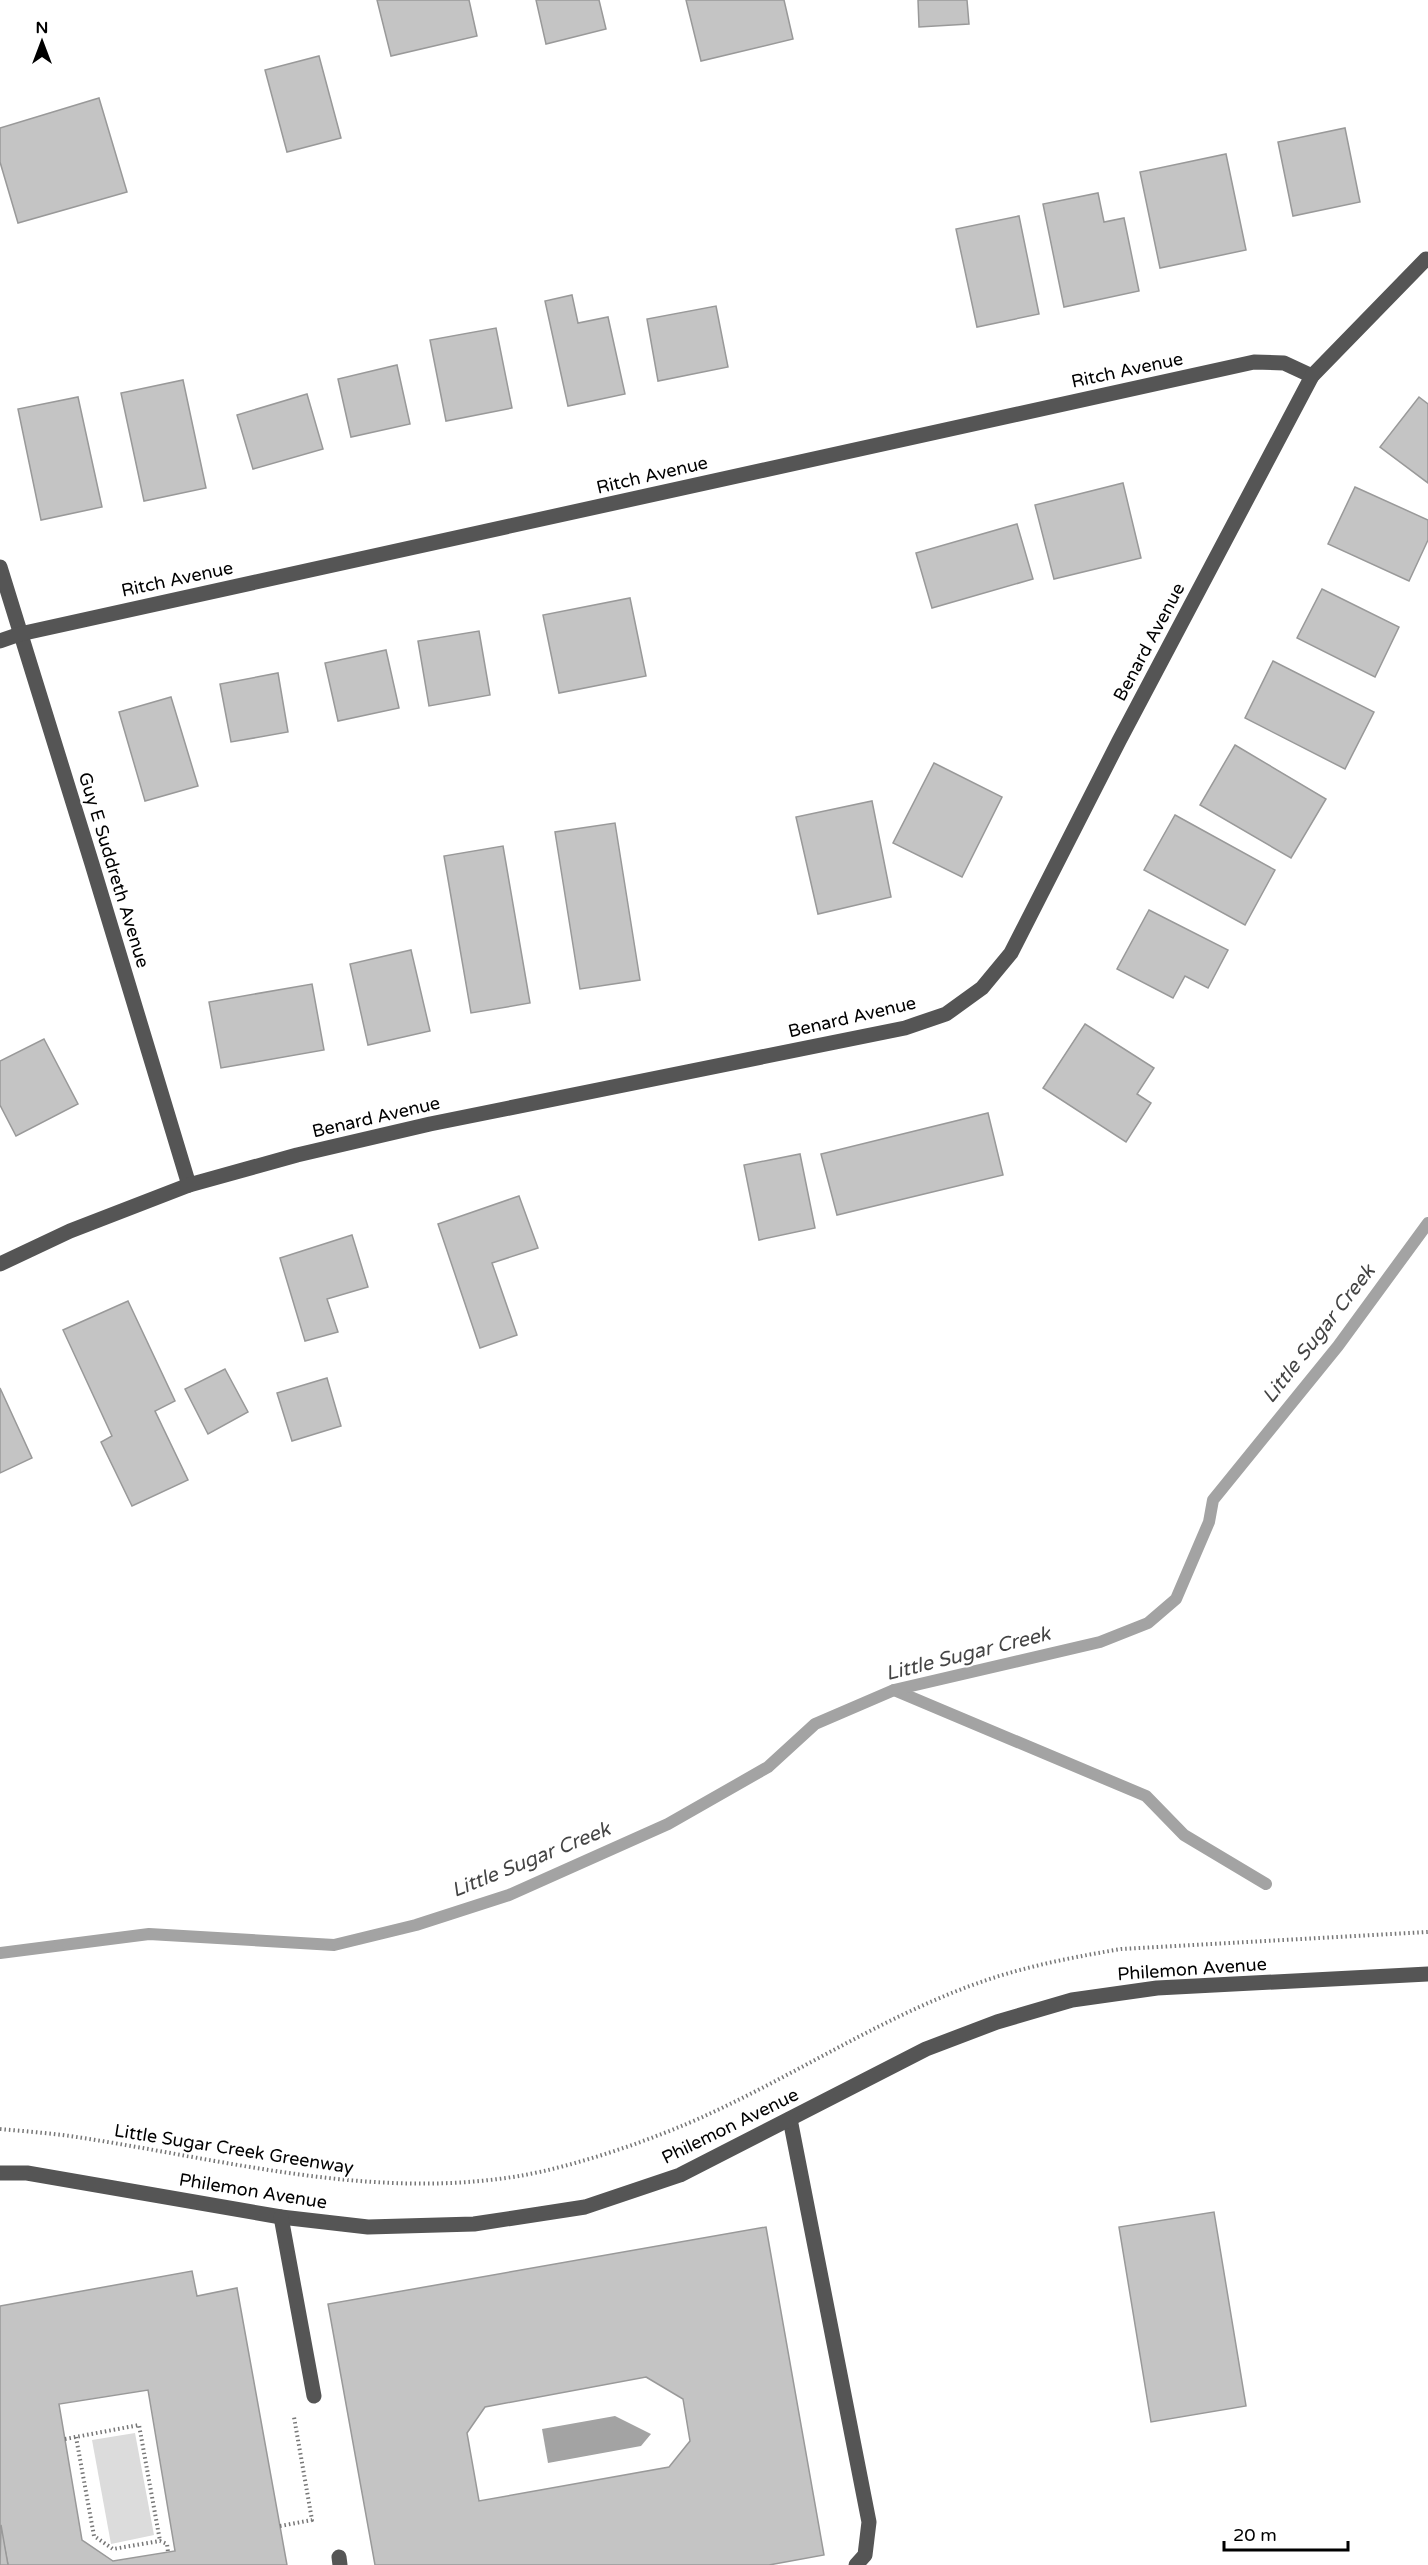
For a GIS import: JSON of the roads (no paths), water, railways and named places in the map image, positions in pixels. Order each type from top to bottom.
[{"type":"street","name":"Benard Avenue","points":[[0,1264],[70,1231],[189,1185],[297,1155],[430,1124],[904,1028],[946,1014],[982,988],[998,972],[1011,953],[1119,741],[1312,376],[1426,259]]},
{"type":"street","name":"Ritch Avenue","points":[[0,641],[20,634],[1254,362],[1284,363],[1312,376]]},
{"type":"street","name":"Guy E Suddreth Avenue","points":[[0,567],[189,1185]]},
{"type":"street","name":"Philemon Avenue","points":[[0,2173],[27,2173],[281,2217],[368,2227],[474,2224],[585,2207],[680,2175],[926,2049],[997,2022],[1072,2000],[1157,1988],[1428,1974]]},
{"type":"street","points":[[790,2119],[869,2522],[865,2555],[856,2565]]},
{"type":"street","points":[[281,2217],[314,2396]]},
{"type":"waterway","name":"Little Sugar Creek","points":[[0,1953],[149,1934],[334,1945],[416,1925],[509,1895],[668,1824],[768,1767],[815,1724],[894,1690],[1100,1642],[1148,1623],[1176,1599],[1209,1522],[1213,1500],[1338,1346],[1428,1223]]},
{"type":"waterway","points":[[894,1690],[1146,1796],[1184,1835],[1266,1884]]}]
